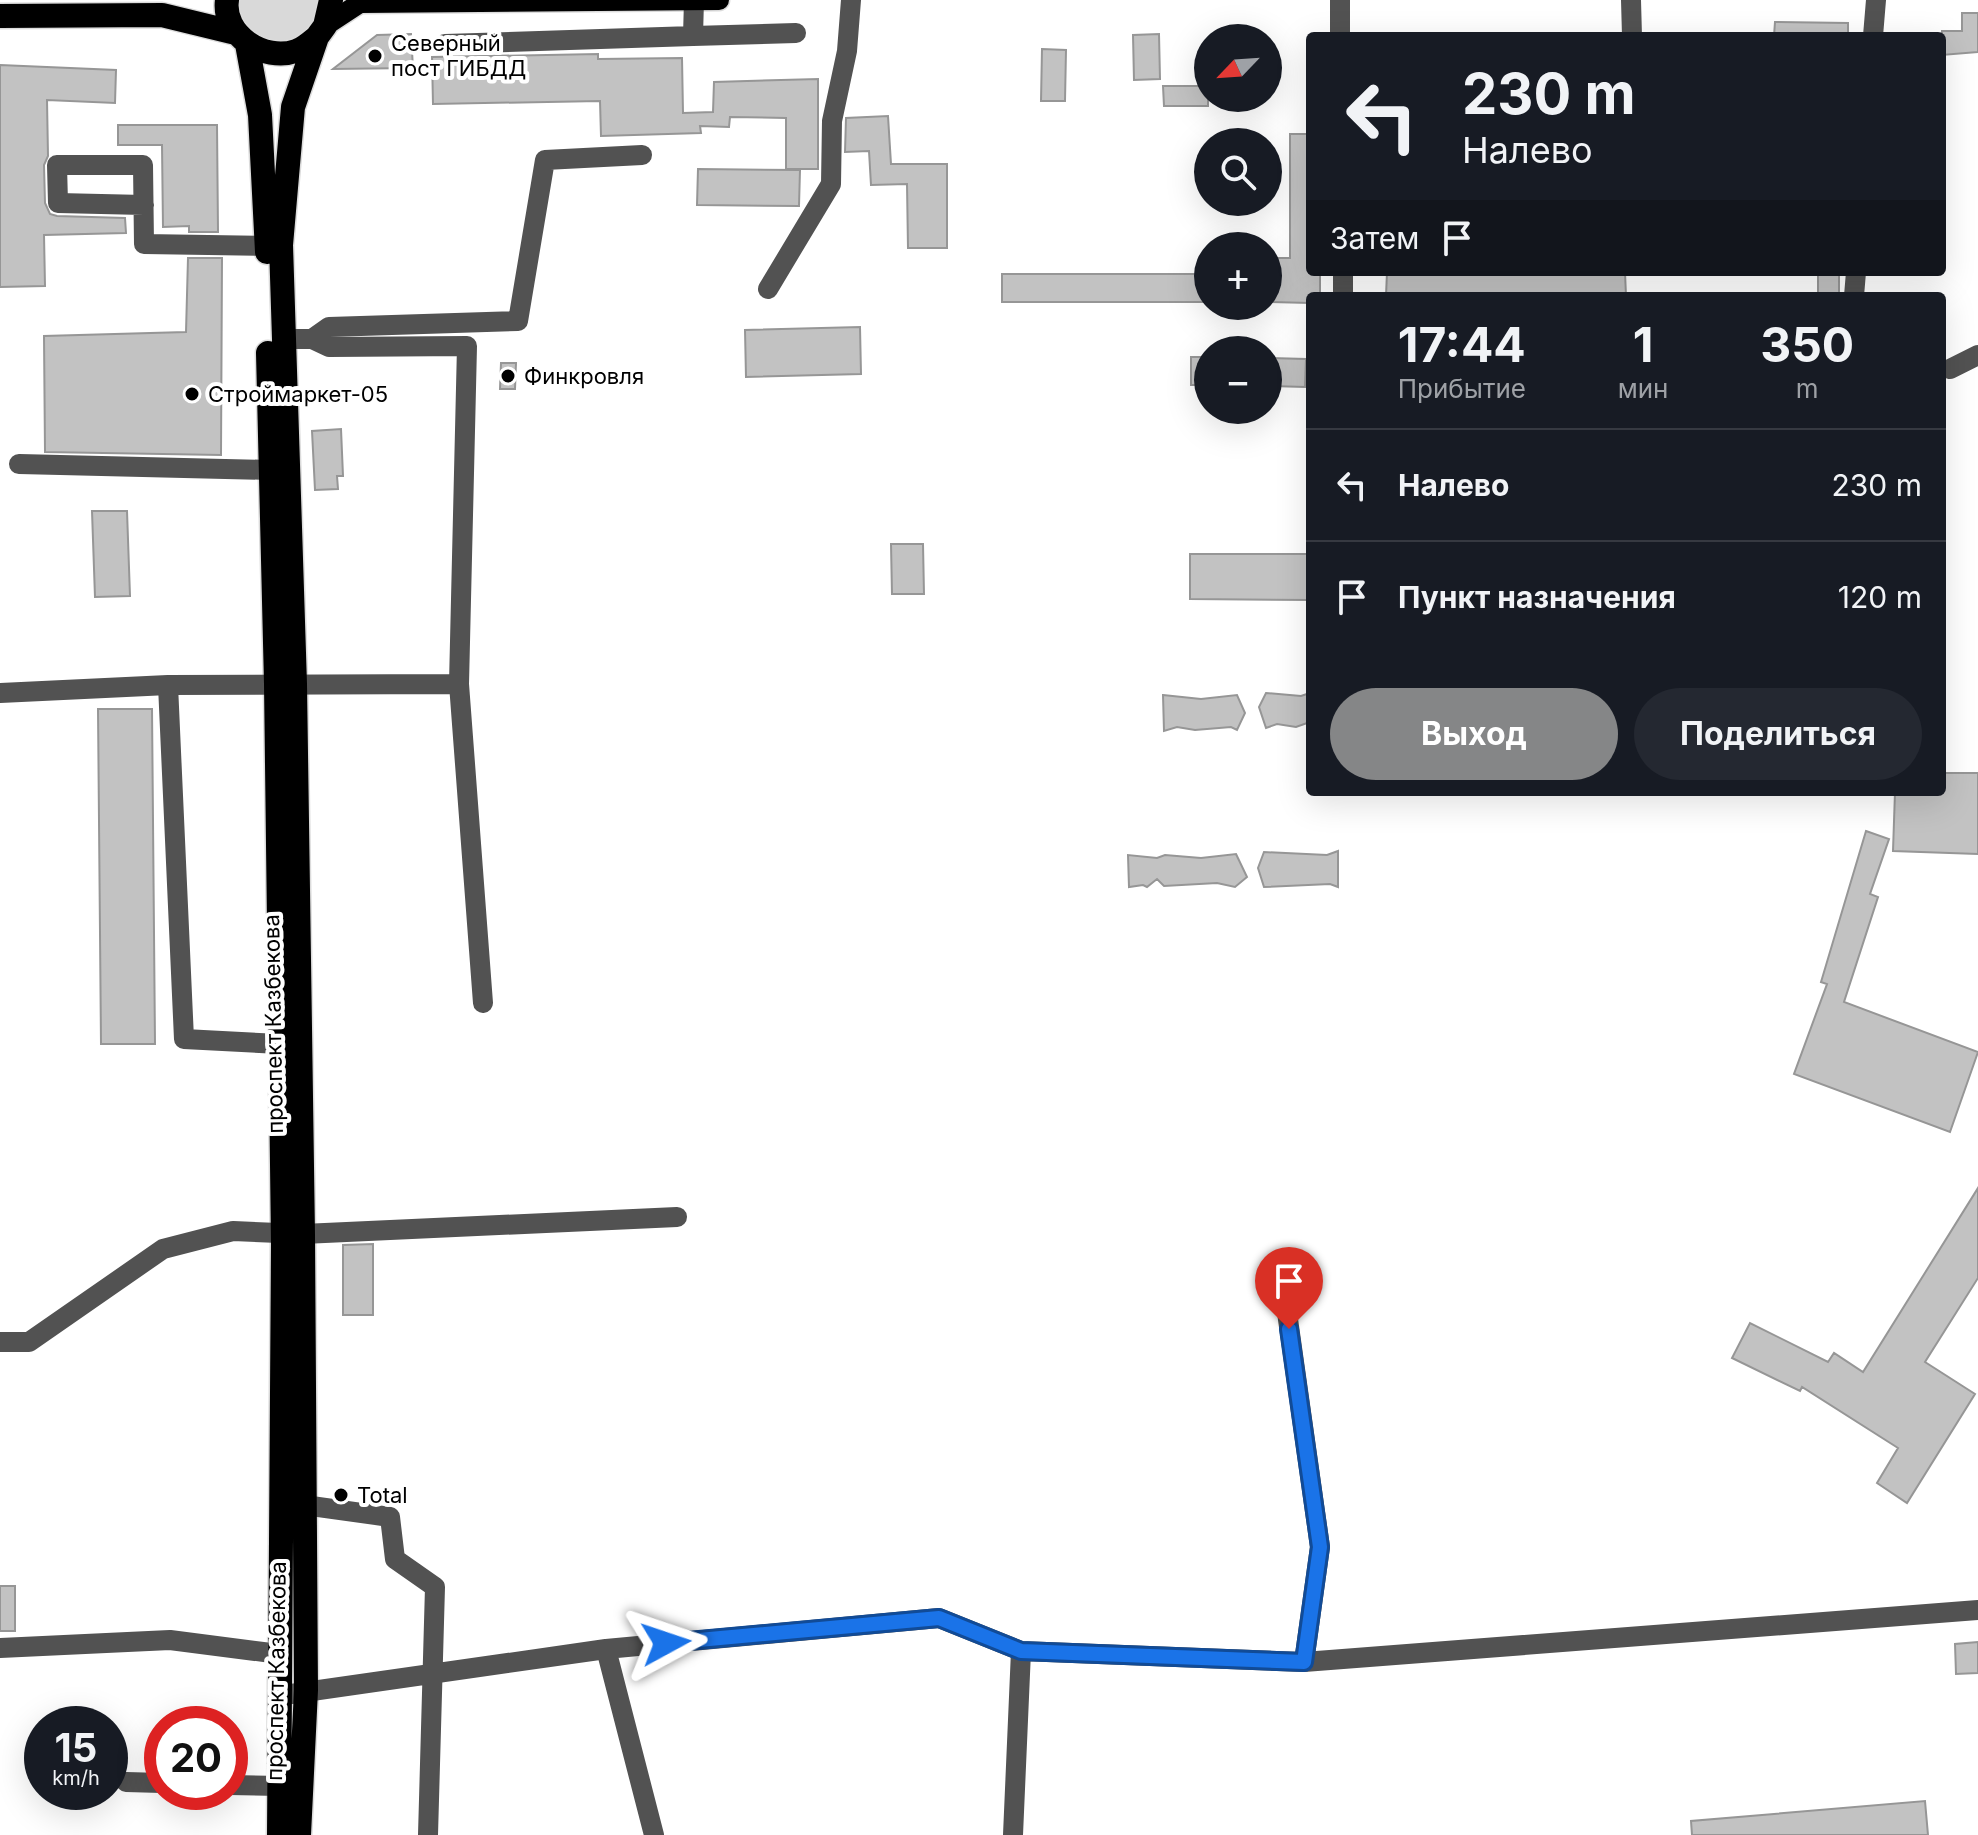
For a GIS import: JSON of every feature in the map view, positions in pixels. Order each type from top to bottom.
[{"type":"highway","points":[[227,0],[226,8],[242,38],[260,115],[274,214]]},
{"type":"highway","points":[[274,214],[293,107],[331,0]]},
{"type":"highway","points":[[0,16],[162,15],[242,38],[271,53],[296,51],[321,32]]},
{"type":"highway","name":"проспект Казбекова","points":[[274,214],[266,246],[270,470],[286,684],[280,1044],[293,1234],[304,1505],[306,1690],[299,1835]]},
{"type":"highway","name":"проспект Казбекова","points":[[274,214],[284,339],[293,1234],[279,1654],[279,1835]]},
{"type":"main road","points":[[321,32],[360,3],[719,0]]},
{"type":"lane","points":[[693,36],[694,0]]},
{"type":"lane","points":[[768,289],[831,184],[832,121],[847,51],[851,0]]},
{"type":"lane","points":[[1340,0],[1340,32]]},
{"type":"lane","points":[[1631,0],[1632,32]]},
{"type":"lane","points":[[1873,32],[1876,0]]},
{"type":"lane","points":[[445,44],[796,33]]},
{"type":"lane","points":[[312,339],[329,327],[518,321],[545,160],[642,155]]},
{"type":"lane","points":[[144,205],[144,244],[266,246]]},
{"type":"lane","points":[[284,339],[312,339],[329,347],[467,346],[459,684],[483,1003]]},
{"type":"lane","points":[[1950,369],[1978,355]]},
{"type":"lane","points":[[19,464],[270,470]]},
{"type":"lane","points":[[0,693],[168,685],[459,684]]},
{"type":"lane","points":[[168,685],[184,1039],[280,1044]]},
{"type":"lane","points":[[0,1342],[29,1342],[163,1249],[233,1231],[293,1234],[677,1217]]},
{"type":"lane","points":[[1285,1298],[1320,1547],[1304,1662]]},
{"type":"lane","points":[[304,1505],[390,1517],[395,1559],[435,1587],[428,1835]]},
{"type":"lane","points":[[281,1696],[606,1649],[939,1618],[1021,1651],[1304,1662],[1978,1610]]},
{"type":"lane","points":[[0,1648],[170,1640],[279,1654]]},
{"type":"lane","points":[[606,1649],[654,1835]]},
{"type":"lane","points":[[1013,1835],[1021,1651]]},
{"type":"lane","points":[[248,1785],[280,1786]]},
{"type":"shaded area","points":[[236,0],[322,0],[317,20],[305,37],[276,44],[248,32],[241,22]]},
{"type":"building","points":[[1962,13],[1978,13],[1978,52],[1946,55],[1946,32],[1942,31],[1962,31]]},
{"type":"building","points":[[1775,22],[1848,23],[1848,32],[1774,32]]},
{"type":"building","points":[[411,34],[413,68],[333,69],[377,35]]},
{"type":"building","points":[[1159,34],[1160,79],[1134,80],[1133,35]]},
{"type":"building","points":[[1042,49],[1066,50],[1065,101],[1041,101]]},
{"type":"building","points":[[598,54],[598,59],[682,58],[683,113],[713,112],[714,82],[818,79],[818,169],[786,169],[786,118],[730,117],[729,127],[700,126],[701,133],[601,136],[600,101],[433,104],[432,57]]},
{"type":"building","points":[[0,65],[116,70],[115,103],[47,100],[45,203],[50,214],[57,216],[125,218],[126,233],[44,235],[45,286],[0,287]]},
{"type":"building","points":[[1163,86],[1194,86],[1194,106],[1164,106]]},
{"type":"building","points":[[888,116],[891,164],[947,164],[947,248],[908,248],[907,184],[871,185],[869,151],[845,152],[846,118]]},
{"type":"building","points":[[118,125],[217,125],[218,232],[189,232],[189,226],[163,227],[162,145],[118,145]]},
{"type":"building","points":[[1290,134],[1306,134],[1306,276],[1320,276],[1320,292],[1306,292],[1306,303],[1282,302],[1282,258],[1290,258]]},
{"type":"building","points":[[698,169],[800,170],[799,206],[697,205]]},
{"type":"building","points":[[188,258],[222,258],[221,455],[45,452],[44,336],[186,332]]},
{"type":"building","points":[[1002,274],[1194,274],[1194,302],[1002,302]]},
{"type":"building","points":[[1387,276],[1625,276],[1626,292],[1386,292]]},
{"type":"building","points":[[1818,276],[1839,276],[1839,292],[1818,292]]},
{"type":"building","points":[[860,327],[861,374],[746,377],[745,330]]},
{"type":"building","points":[[1191,357],[1194,357],[1194,385],[1191,385]]},
{"type":"building","points":[[1282,358],[1306,359],[1305,387],[1282,386]]},
{"type":"building","name":"Финкровля","points":[[501,363],[516,363],[515,389],[500,389]]},
{"type":"building","points":[[341,429],[343,476],[337,476],[338,489],[315,490],[312,431]]},
{"type":"building","points":[[92,511],[127,511],[130,596],[95,597]]},
{"type":"building","points":[[891,544],[923,544],[924,594],[892,594]]},
{"type":"building","points":[[1190,554],[1306,554],[1306,600],[1190,599]]},
{"type":"building","points":[[1266,693],[1306,694],[1306,723],[1296,727],[1277,724],[1266,728],[1259,707]]},
{"type":"building","points":[[1163,695],[1201,699],[1237,695],[1245,713],[1237,730],[1231,727],[1195,730],[1177,727],[1164,731]]},
{"type":"building","points":[[98,709],[152,709],[155,1044],[101,1044]]},
{"type":"building","points":[[1946,773],[1978,773],[1978,854],[1893,851],[1895,796],[1946,796]]},
{"type":"building","points":[[1866,831],[1889,839],[1870,894],[1878,897],[1844,1002],[1978,1052],[1950,1132],[1794,1074],[1827,984],[1821,982]]},
{"type":"building","points":[[1338,851],[1338,887],[1330,884],[1264,887],[1258,868],[1264,852],[1327,855]]},
{"type":"building","points":[[1236,854],[1247,877],[1235,887],[1217,883],[1164,886],[1157,879],[1147,887],[1129,887],[1128,855],[1201,858]]},
{"type":"building","points":[[1978,1188],[1978,1278],[1925,1362],[1975,1394],[1907,1503],[1877,1483],[1898,1448],[1802,1387],[1800,1391],[1732,1358],[1750,1323],[1828,1362],[1834,1353],[1863,1372]]},
{"type":"building","points":[[373,1244],[373,1315],[343,1315],[343,1245]]},
{"type":"building","points":[[0,1586],[15,1586],[15,1631],[0,1631]]},
{"type":"building","points":[[1978,1642],[1978,1673],[1956,1674],[1955,1644]]},
{"type":"building","points":[[1925,1801],[1928,1835],[1692,1835],[1691,1821]]},
{"type":"place","name":"Северный пост ГИБДД","points":[[375,56]]},
{"type":"place","name":"Финкровля","points":[[508,376]]},
{"type":"place","name":"Строймаркет-05","points":[[192,394]]},
{"type":"place","name":"Total","points":[[341,1495]]},
{"type":"route","points":[[666,1643],[939,1618],[1021,1651],[1304,1662],[1320,1547],[1289,1329]]}]
